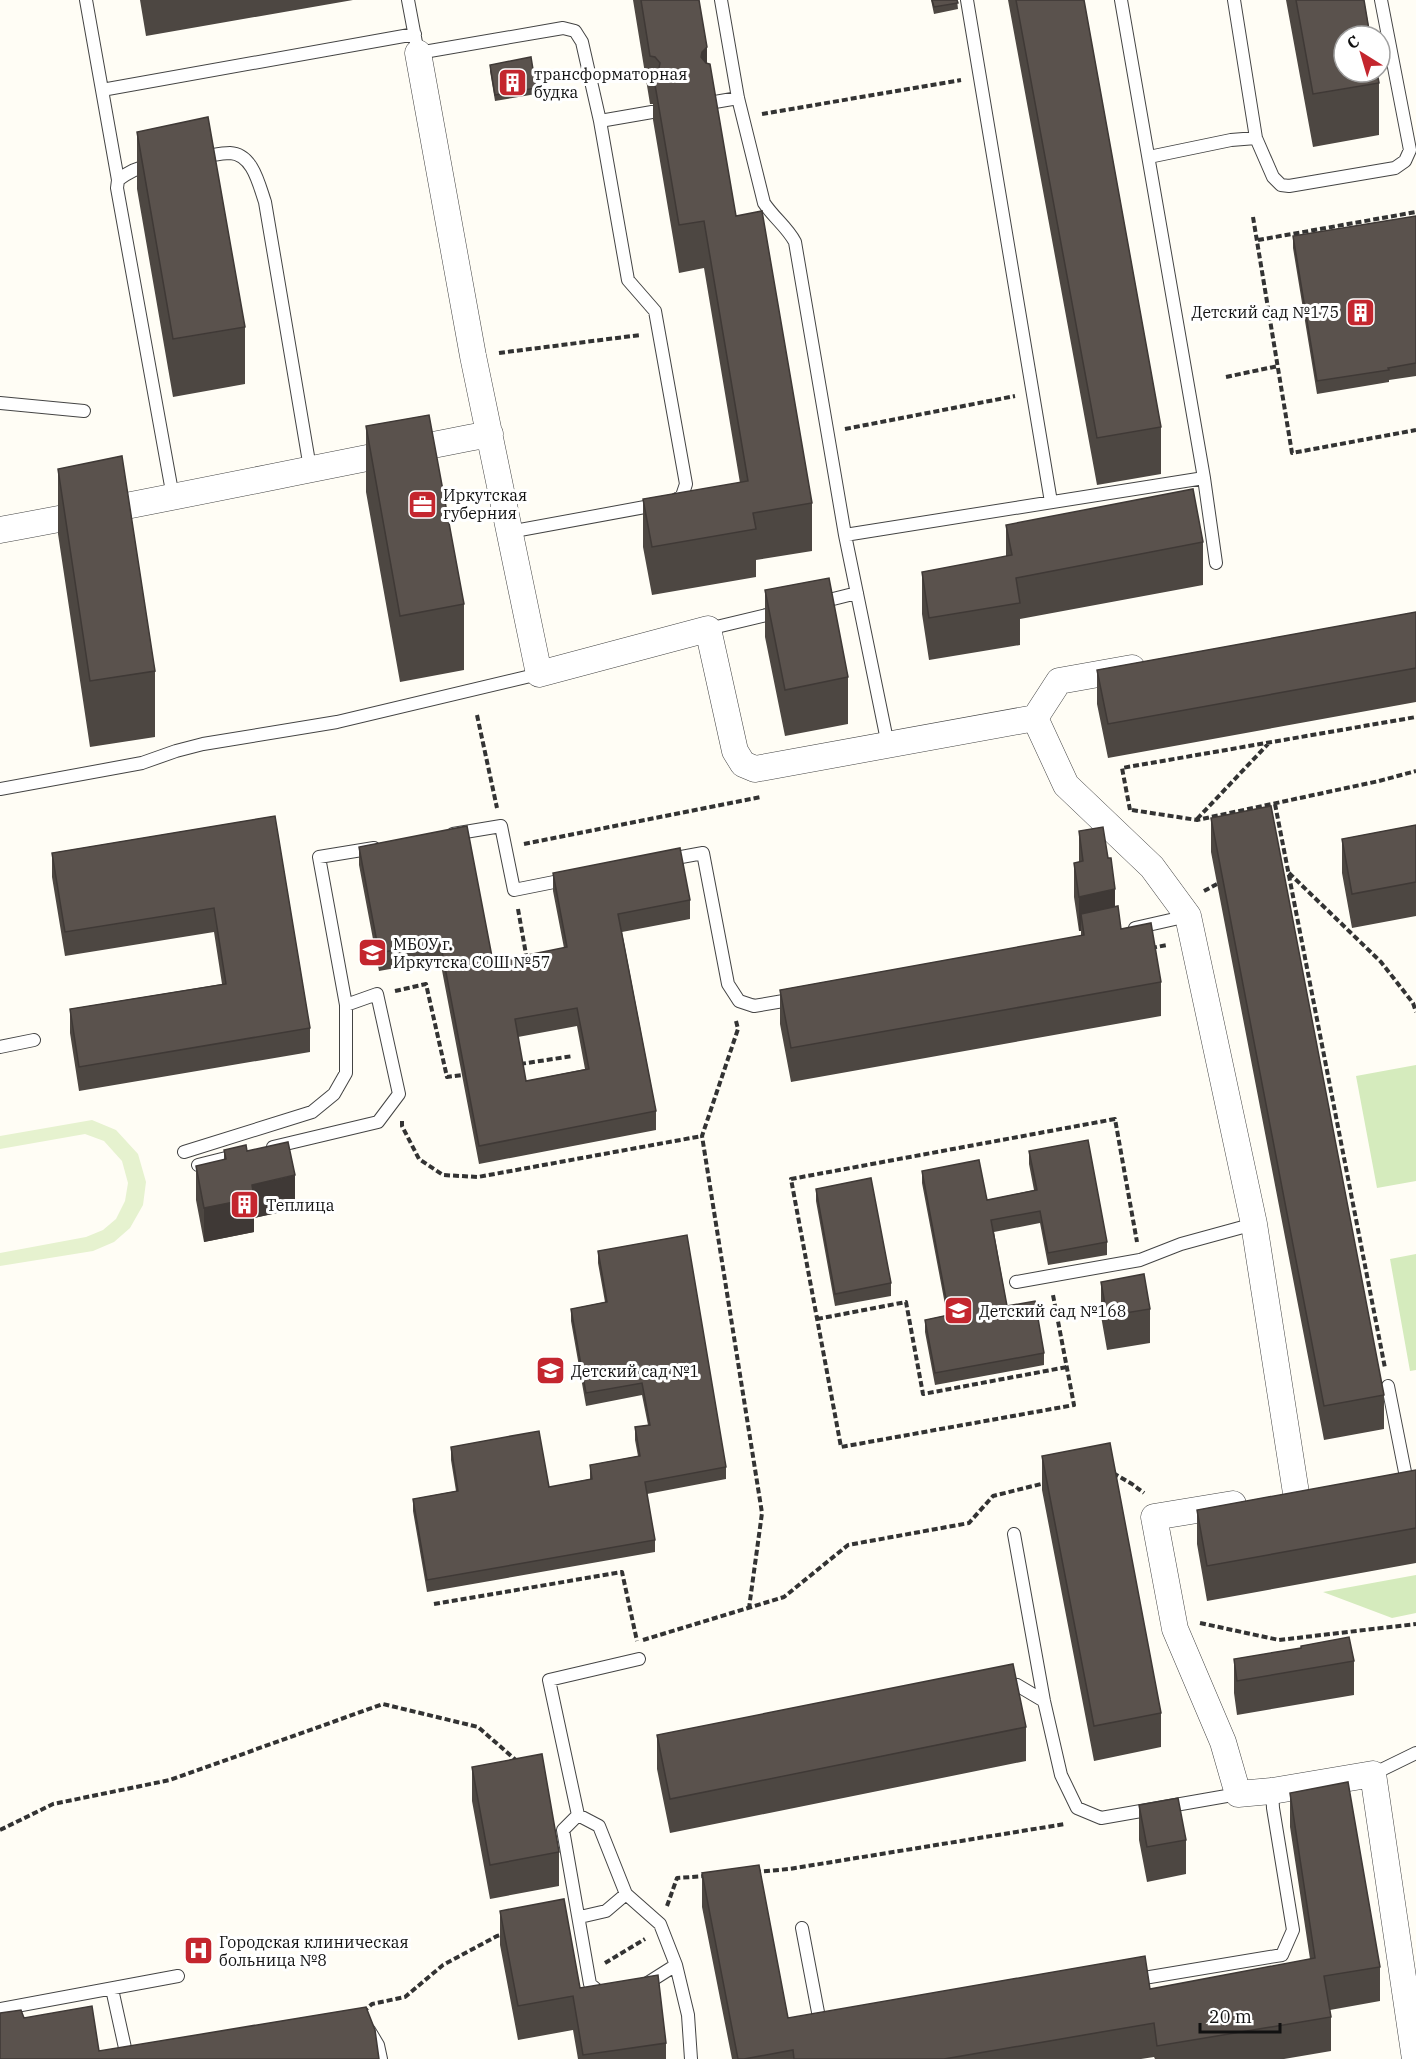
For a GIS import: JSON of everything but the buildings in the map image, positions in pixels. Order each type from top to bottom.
[{"type":"street","points":[[416,43],[473,356],[539,675],[708,629],[735,751],[742,764],[755,769],[1035,718],[1059,681],[1151,664]]},
{"type":"street","points":[[0,530],[490,434]]},
{"type":"street","points":[[1035,718],[1066,785],[1152,867],[1192,928],[1254,1224],[1285,1495],[1154,1516],[1175,1629],[1223,1742],[1239,1794],[1272,1791],[1373,1774],[1407,1956],[1415,2059]]},
{"type":"lane","points":[[86,0],[118,180],[117,188],[173,497]]},
{"type":"lane","points":[[408,0],[416,43]]},
{"type":"lane","points":[[721,0],[738,98],[764,203],[788,229],[795,242],[845,535],[888,745]]},
{"type":"lane","points":[[967,0],[1051,502]]},
{"type":"lane","points":[[1120,0],[1204,478],[1216,563]]},
{"type":"lane","points":[[1234,0],[1256,138],[1273,177],[1281,185],[1289,186],[1395,168],[1405,161],[1410,150],[1381,0]]},
{"type":"lane","points":[[102,90],[416,43],[563,28],[575,32],[582,42],[600,121],[628,280],[655,311],[686,484],[682,496],[672,502],[509,532]]},
{"type":"lane","points":[[709,103],[738,98]]},
{"type":"lane","points":[[600,121],[652,112]]},
{"type":"lane","points":[[1149,157],[1231,140],[1256,138]]},
{"type":"lane","points":[[190,159],[232,153],[245,161],[255,173],[265,202],[310,468]]},
{"type":"lane","points":[[118,180],[142,166],[161,163]]},
{"type":"lane","points":[[0,404],[84,411]]},
{"type":"lane","points":[[845,535],[1204,478]]},
{"type":"lane","points":[[708,629],[856,593]]},
{"type":"lane","points":[[0,789],[142,763],[202,744],[337,722],[539,675]]},
{"type":"lane","points":[[444,836],[501,826],[514,890],[581,877]]},
{"type":"lane","points":[[184,1152],[312,1112],[334,1094],[346,1073],[346,1005],[319,857],[387,845]]},
{"type":"lane","points":[[647,864],[703,853],[728,984],[739,1001],[754,1006],[807,996]]},
{"type":"lane","points":[[1119,931],[1192,928]]},
{"type":"lane","points":[[198,1165],[378,1122],[399,1094],[377,994],[346,1005]]},
{"type":"lane","points":[[0,1047],[34,1041]]},
{"type":"lane","points":[[1016,1282],[1140,1260],[1180,1244],[1254,1224]]},
{"type":"lane","points":[[1388,1386],[1405,1472]]},
{"type":"lane","points":[[1014,1534],[1044,1701],[1062,1775],[1077,1808],[1101,1818],[1239,1794]]},
{"type":"lane","points":[[578,1815],[549,1680],[639,1659]]},
{"type":"lane","points":[[987,1681],[1017,1685],[1044,1701]]},
{"type":"lane","points":[[1373,1774],[1416,1753]]},
{"type":"lane","points":[[1114,1983],[1282,1955],[1293,1930],[1272,1791]]},
{"type":"lane","points":[[578,1815],[599,1826],[626,1894],[660,1924],[676,1965],[688,2015],[691,2059]]},
{"type":"lane","points":[[578,1815],[563,1830],[590,1983],[603,1995],[640,1987],[676,1965]]},
{"type":"lane","points":[[580,1917],[606,1911],[626,1894]]},
{"type":"lane","points":[[802,1928],[822,2033],[834,2031]]},
{"type":"lane","points":[[0,2009],[178,1976]]},
{"type":"lane","points":[[112,1989],[127,2057],[139,2055]]},
{"type":"lane","points":[[360,2014],[378,2045],[381,2059]]},
{"type":"path","points":[[743,117],[980,77]]},
{"type":"path","points":[[1258,240],[1416,212]]},
{"type":"path","points":[[1253,217],[1292,453],[1416,430]]},
{"type":"path","points":[[473,356],[659,333]]},
{"type":"path","points":[[1226,377],[1278,366]]},
{"type":"path","points":[[827,433],[1033,393]]},
{"type":"path","points":[[477,715],[501,826]]},
{"type":"path","points":[[1131,810],[1122,768],[1416,717]]},
{"type":"path","points":[[1197,820],[1270,743]]},
{"type":"path","points":[[1122,804],[1131,810],[1197,820],[1416,771]]},
{"type":"path","points":[[1275,803],[1388,1386]]},
{"type":"path","points":[[1288,873],[1381,962],[1413,1003],[1416,1012]]},
{"type":"path","points":[[1204,891],[1217,884]]},
{"type":"path","points":[[514,890],[527,962]]},
{"type":"path","points":[[1141,949],[1192,928]]},
{"type":"path","points":[[377,994],[426,984],[447,1077],[462,1075]]},
{"type":"path","points":[[728,984],[738,1029],[702,1136],[762,1514],[749,1608]]},
{"type":"path","points":[[520,1064],[573,1056]]},
{"type":"path","points":[[399,1094],[402,1126],[419,1159],[443,1175],[478,1177],[702,1136]]},
{"type":"path","points":[[1050,1276],[1074,1405],[841,1446],[791,1179],[1115,1119],[1140,1260]]},
{"type":"path","points":[[817,1318],[906,1302],[922,1394],[1067,1367]]},
{"type":"path","points":[[1106,1469],[1132,1484],[1169,1514]]},
{"type":"path","points":[[434,1604],[622,1572],[637,1641],[784,1597],[848,1545],[969,1523],[993,1496],[1049,1482]]},
{"type":"path","points":[[1197,1613],[1200,1623],[1279,1640],[1416,1624]]},
{"type":"path","points":[[0,1830],[52,1804],[170,1780],[383,1704],[478,1727],[520,1764]]},
{"type":"path","points":[[744,1873],[789,1869],[1101,1818]]},
{"type":"path","points":[[588,1969],[602,1965],[648,1937],[660,1924],[677,1878],[711,1876]]},
{"type":"path","points":[[360,2014],[372,2004],[405,1997],[443,1965],[497,1936],[507,1934]]},
{"type":"green space","points":[[1416,1065],[1416,1181],[1377,1188],[1356,1076]]},
{"type":"green space","points":[[92,1120],[116,1130],[138,1154],[146,1182],[143,1205],[130,1228],[114,1242],[93,1251],[0,1266],[0,1253],[86,1237],[103,1230],[116,1219],[125,1201],[128,1183],[122,1161],[104,1141],[85,1134],[0,1149],[0,1136]]},
{"type":"green space","points":[[1416,1254],[1416,1370],[1410,1371],[1390,1259]]},
{"type":"green space","points":[[1416,1575],[1416,1613],[1392,1618],[1323,1592]]},
{"type":"place","name":"трансформаторная будка","points":[[513,83]]},
{"type":"place","name":"Детский сад №175","points":[[1360,312]]},
{"type":"place","name":"Иркутская губерния","points":[[422,504]]},
{"type":"place","name":"МБОУ г. Иркутска СОШ №57","points":[[372,953]]},
{"type":"place","name":"Теплица","points":[[245,1205]]},
{"type":"place","name":"Детский сад №168","points":[[958,1311]]},
{"type":"place","name":"Детский сад №1","points":[[550,1371]]},
{"type":"place","name":"Городская клиническая больница №8","points":[[198,1951]]}]
